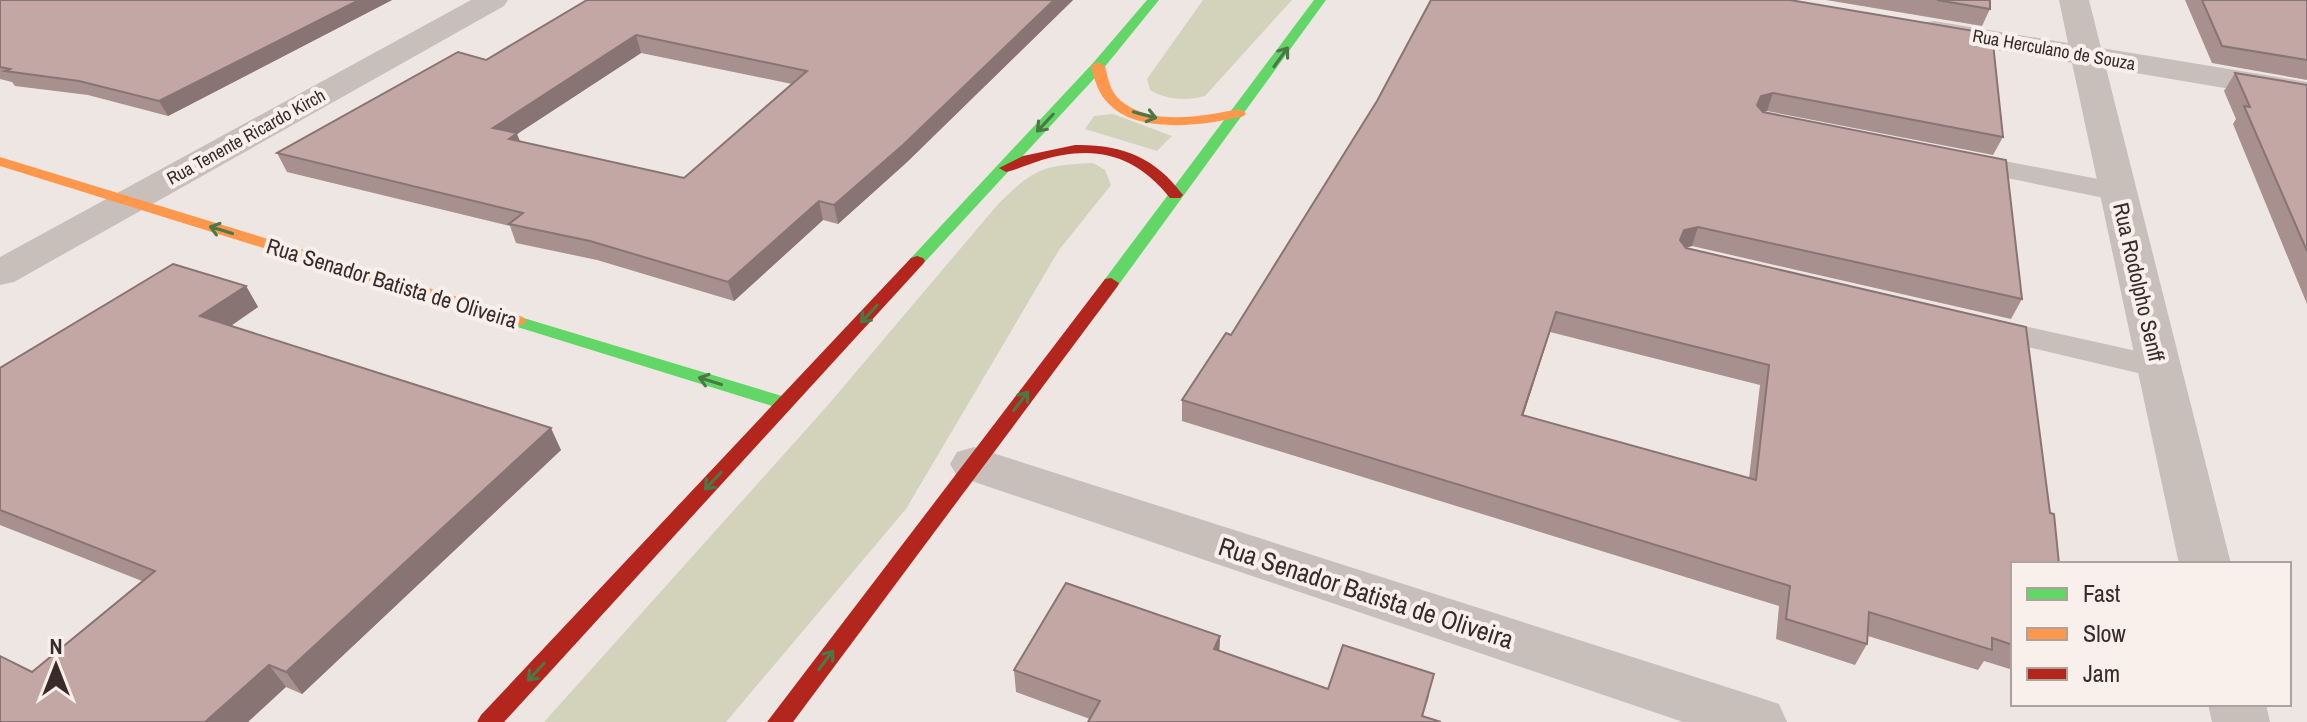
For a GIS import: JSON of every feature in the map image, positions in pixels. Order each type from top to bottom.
[{"type":"main road","points":[[489,722],[1098,66],[1153,0]]},
{"type":"main road","points":[[779,722],[1239,113],[1320,0]]},
{"type":"main road","points":[[1098,66],[1096,81],[1104,95],[1123,108],[1148,118],[1211,121],[1239,113]]},
{"type":"main road","points":[[1001,171],[1029,156],[1065,149],[1103,150],[1137,159],[1162,174],[1175,195]]},
{"type":"main road","name":"Rua Senador Batista de Oliveira","points":[[0,161],[785,404]]},
{"type":"street","name":"Rua Tenente Ricardo Kirch","points":[[0,273],[493,0]]},
{"type":"street","name":"Rua Rodolpho Senff","points":[[2074,0],[2205,562]]},
{"type":"street","name":"Rua Herculano de Souza","points":[[1910,26],[2307,92]]},
{"type":"street","name":"Rua Senador Batista de Oliveira","points":[[974,464],[1758,722]]},
{"type":"lane","points":[[1935,155],[2119,192]]},
{"type":"lane","points":[[1953,320],[2159,367]]},
{"type":"green space","points":[[1203,0],[1292,0],[1205,96],[1177,99],[1150,90],[1147,79]]},
{"type":"green space","points":[[1113,114],[1172,136],[1157,151],[1085,129],[1094,116]]},
{"type":"green space","points":[[1093,163],[1105,170],[1111,185],[1059,250],[906,509],[726,722],[544,722],[828,405],[999,203],[1040,171],[1062,165]]},
{"type":"building","points":[[0,0],[359,0],[159,101],[79,81],[5,71],[10,69],[0,67]]},
{"type":"building","points":[[587,0],[1054,0],[903,145],[834,205],[819,201],[728,282],[590,241],[509,224],[523,213],[277,153],[458,52],[486,60]],"holes":[[[636,35],[807,71],[684,178],[509,139],[517,133],[493,128]]]},
{"type":"building","points":[[1431,0],[1790,0],[1992,34],[2003,137],[1773,93],[1761,96],[1757,105],[1763,112],[2006,160],[2022,299],[1698,227],[1684,230],[1680,240],[1686,248],[2026,327],[2059,562],[2011,562],[2011,644],[1992,638],[1992,650],[1869,612],[1867,644],[1786,619],[1790,586],[1182,400],[1226,333],[1231,335],[1377,101]],"holes":[[[1556,312],[1769,365],[1756,480],[1522,415]]]},
{"type":"building","points":[[1937,0],[1990,0],[1990,9]]},
{"type":"building","points":[[2202,0],[2307,0],[2307,60],[2222,46]]},
{"type":"building","points":[[2235,73],[2307,85],[2307,251],[2244,106],[2250,107]]},
{"type":"building","points":[[173,264],[246,286],[200,316],[551,428],[286,672],[269,665],[205,722],[0,722],[0,656],[32,672],[155,571],[0,510],[0,368]]},
{"type":"building","points":[[1066,583],[1220,636],[1214,649],[1328,689],[1343,645],[1434,674],[1422,716],[1441,722],[1088,722],[1100,701],[1014,670]]},
{"type":"traffic: fast","points":[[917,261],[1098,66],[1153,0]]},
{"type":"traffic: fast","points":[[1111,283],[1320,0]]},
{"type":"traffic: fast","points":[[517,321],[785,404]]},
{"type":"traffic: slow","points":[[1098,66],[1103,88],[1115,103],[1132,113],[1174,121],[1239,113]]},
{"type":"traffic: slow","points":[[0,161],[517,321]]},
{"type":"traffic: jam","points":[[1006,168],[1051,153],[1098,149],[1141,161],[1159,175],[1175,195]]},
{"type":"traffic: jam","points":[[489,722],[917,261]]},
{"type":"traffic: jam","points":[[779,722],[1111,283]]}]
